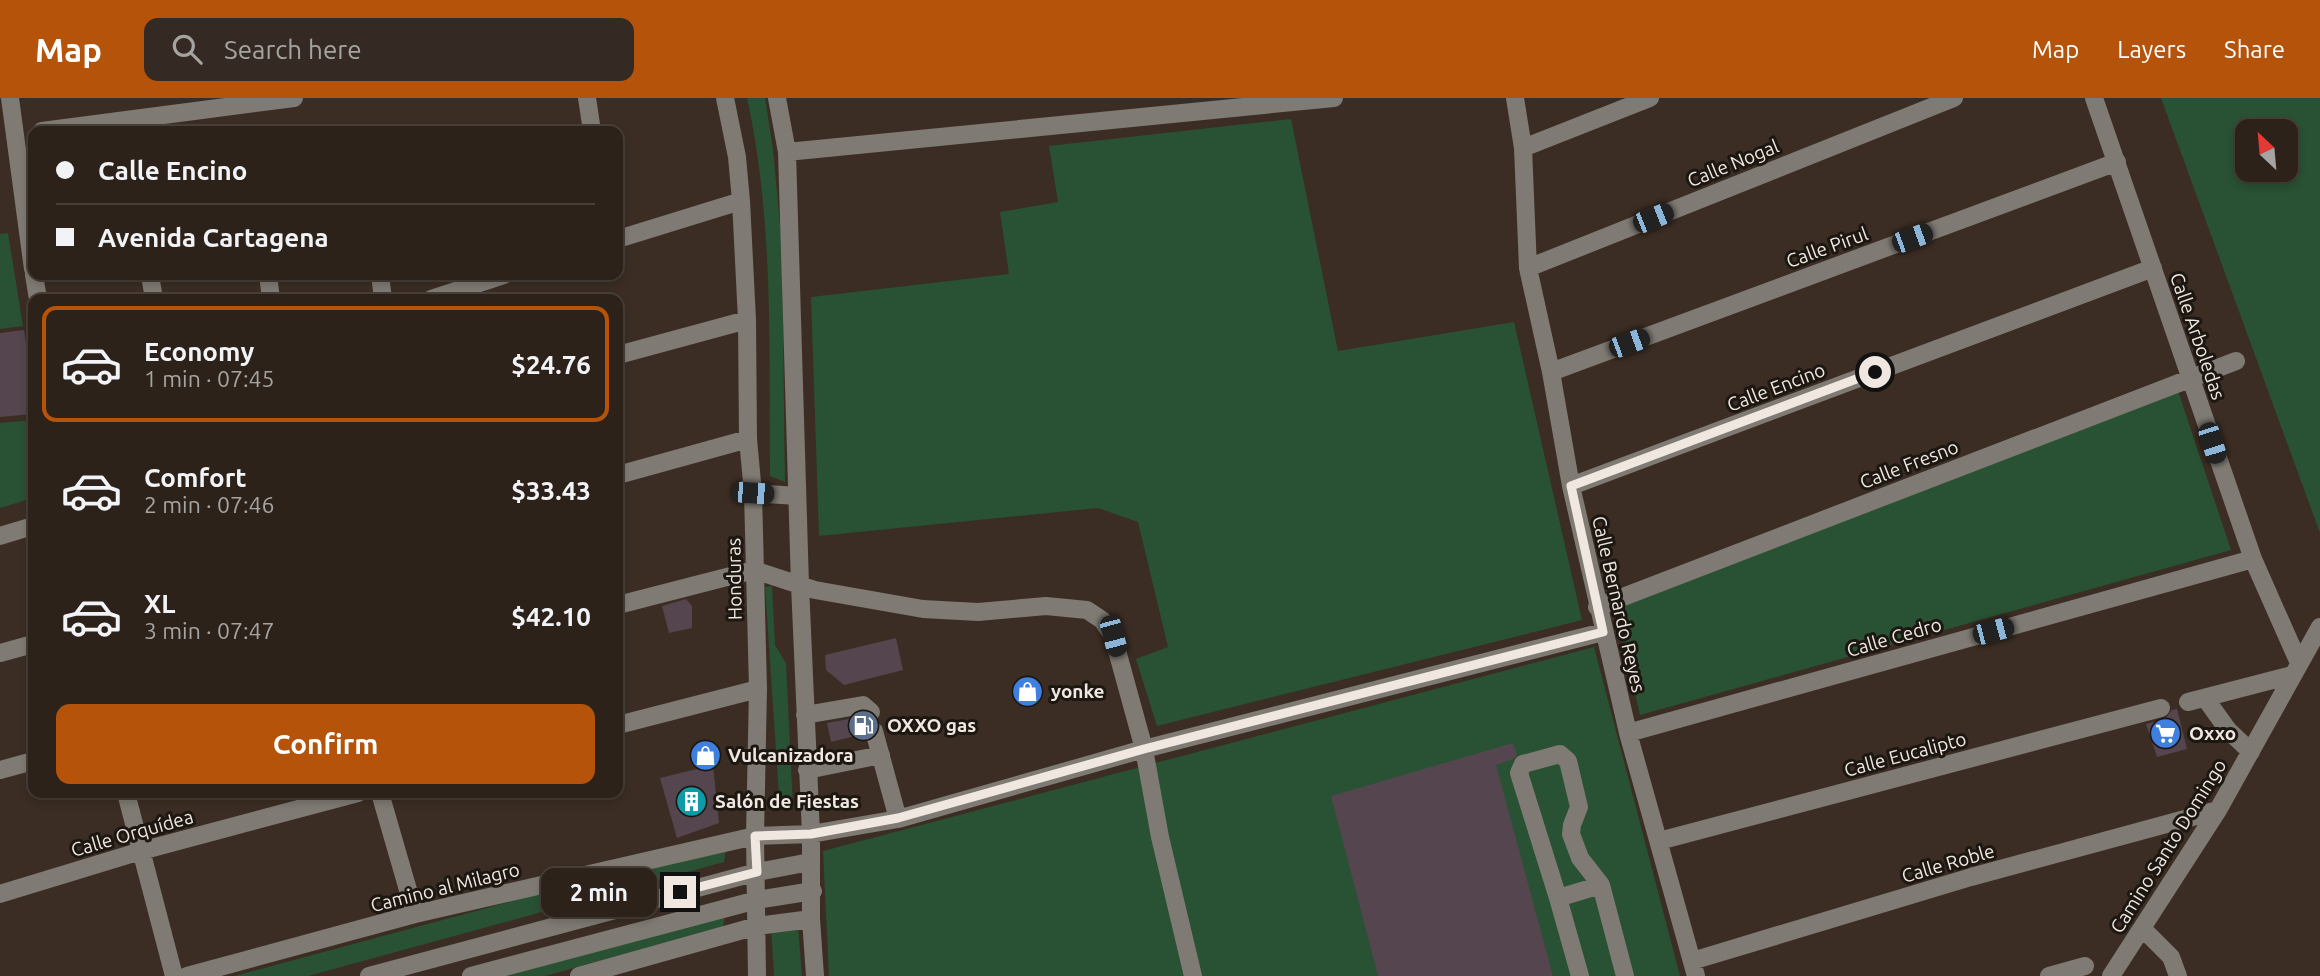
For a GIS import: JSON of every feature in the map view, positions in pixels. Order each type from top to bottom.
[{"type":"street","points":[[10,98],[24,134],[28,196]]},
{"type":"street","points":[[80,126],[294,98]]},
{"type":"street","points":[[587,98],[591,126]]},
{"type":"street","name":"Honduras","points":[[725,98],[737,157],[747,320],[748,439],[753,493],[758,689],[755,836],[757,976]]},
{"type":"street","points":[[777,98],[787,152],[815,976]]},
{"type":"street","points":[[787,152],[1334,98]]},
{"type":"street","points":[[1523,148],[1650,98]]},
{"type":"street","name":"Calle Nogal","points":[[1528,268],[1954,98]]},
{"type":"street","name":"Calle Arboledas","points":[[2094,98],[2253,559],[2295,669]]},
{"type":"street","name":"Calle Bernardo Reyes","points":[[1519,102],[1528,268],[1551,372],[1571,486],[1628,733],[1694,969]]},
{"type":"street","name":"Calle Pirul","points":[[1551,372],[2117,162]]},
{"type":"street","points":[[623,237],[741,201]]},
{"type":"street","name":"Calle Encino","points":[[1571,486],[2153,268]]},
{"type":"street","points":[[445,294],[486,280]]},
{"type":"street","points":[[623,354],[747,320]]},
{"type":"street","name":"Calle Fresno","points":[[1597,607],[2236,361]]},
{"type":"street","points":[[623,474],[748,439]]},
{"type":"street","points":[[753,493],[797,496]]},
{"type":"street","points":[[0,536],[28,528]]},
{"type":"street","name":"Calle Cedro","points":[[1628,733],[2253,559]]},
{"type":"street","points":[[623,604],[754,569],[800,586],[923,610],[978,612],[1046,606],[1087,610],[1102,620],[1113,636],[1144,749],[1160,837],[1194,976]]},
{"type":"street","name":"Camino Santo Domingo","points":[[2111,976],[2218,810],[2320,627]]},
{"type":"street","name":"Camino al Milagro","points":[[187,976],[415,914],[755,836],[811,834],[898,818],[1144,749],[1603,632]]},
{"type":"street","points":[[0,653],[28,645]]},
{"type":"street","points":[[2251,752],[2196,700],[2295,669]]},
{"type":"street","points":[[623,724],[758,689]]},
{"type":"street","points":[[805,715],[863,705],[871,712]]},
{"type":"street","name":"Calle Eucalipto","points":[[1659,841],[2161,708]]},
{"type":"street","points":[[874,731],[898,818]]},
{"type":"street","points":[[1580,976],[1519,773],[1523,764],[1555,754],[1563,755],[1568,761],[1579,807],[1571,834],[1580,858],[1601,885],[1625,976]]},
{"type":"street","points":[[807,770],[881,755]]},
{"type":"street","points":[[0,770],[28,762]]},
{"type":"street","points":[[126,798],[174,976]]},
{"type":"street","name":"Calle Orquídea","points":[[0,894],[141,851],[339,798]]},
{"type":"street","points":[[381,798],[415,914]]},
{"type":"street","name":"Calle Roble","points":[[1694,969],[1971,877],[2218,810]]},
{"type":"street","points":[[369,976],[757,872],[810,862]]},
{"type":"street","points":[[1558,898],[1601,885]]},
{"type":"street","points":[[471,976],[757,900],[813,891]]},
{"type":"street","points":[[579,976],[757,926],[811,919]]},
{"type":"street","points":[[2143,929],[2171,957],[2178,976]]},
{"type":"street","points":[[2049,976],[2085,966]]},
{"type":"green space","points":[[747,98],[765,98],[773,149],[782,247],[785,482],[770,476],[766,238],[756,144]]},
{"type":"green space","points":[[2161,98],[2320,98],[2320,533]]},
{"type":"green space","points":[[1291,119],[1338,351],[1514,322],[1582,620],[1157,726],[1136,659],[1168,647],[1138,522],[1098,508],[819,536],[811,297],[1009,274],[1000,212],[1058,202],[1049,146]]},
{"type":"green space","points":[[8,233],[23,326],[0,329],[0,234]]},
{"type":"green space","points":[[2176,385],[2231,550],[1640,715],[1615,605]]},
{"type":"green space","points":[[28,420],[28,500],[0,508],[0,423]]},
{"type":"green space","points":[[772,586],[775,645],[786,663],[793,808],[780,810],[765,587]]},
{"type":"green space","points":[[1594,647],[1680,976],[829,976],[823,851]]},
{"type":"green space","points":[[727,843],[724,862],[308,976],[235,976]]},
{"type":"green space","points":[[725,913],[723,927],[545,976],[489,976]]},
{"type":"green space","points":[[771,926],[798,926],[802,976],[774,976]]},
{"type":"building","points":[[24,330],[28,355],[28,414],[0,417],[0,333]]},
{"type":"building","points":[[686,599],[692,606],[692,628],[669,633],[662,606]]},
{"type":"building","points":[[896,638],[903,670],[844,685],[826,670],[825,655]]},
{"type":"building","name":"Oxxo","points":[[2177,709],[2187,749],[2157,757],[2146,724],[2165,719],[2172,710]]},
{"type":"building","points":[[860,717],[867,722],[863,727],[863,734],[831,742],[827,723]]},
{"type":"building","points":[[1513,743],[1517,755],[1496,765],[1553,976],[1378,976],[1331,796]]},
{"type":"building","name":"Salón de Fiestas","points":[[713,765],[719,823],[677,838],[660,778]]},
{"type":"place","name":"yonke","points":[[1028,691]]},
{"type":"place","name":"OXXO gas","points":[[864,725]]},
{"type":"place","name":"Oxxo","points":[[2166,733]]},
{"type":"place","name":"Vulcanizadora","points":[[705,755]]},
{"type":"place","name":"Salón de Fiestas","points":[[692,801]]},
{"type":"route","points":[[680,892],[757,872],[755,836],[811,834],[898,818],[1144,749],[1603,632],[1571,486],[1875,372]]}]
